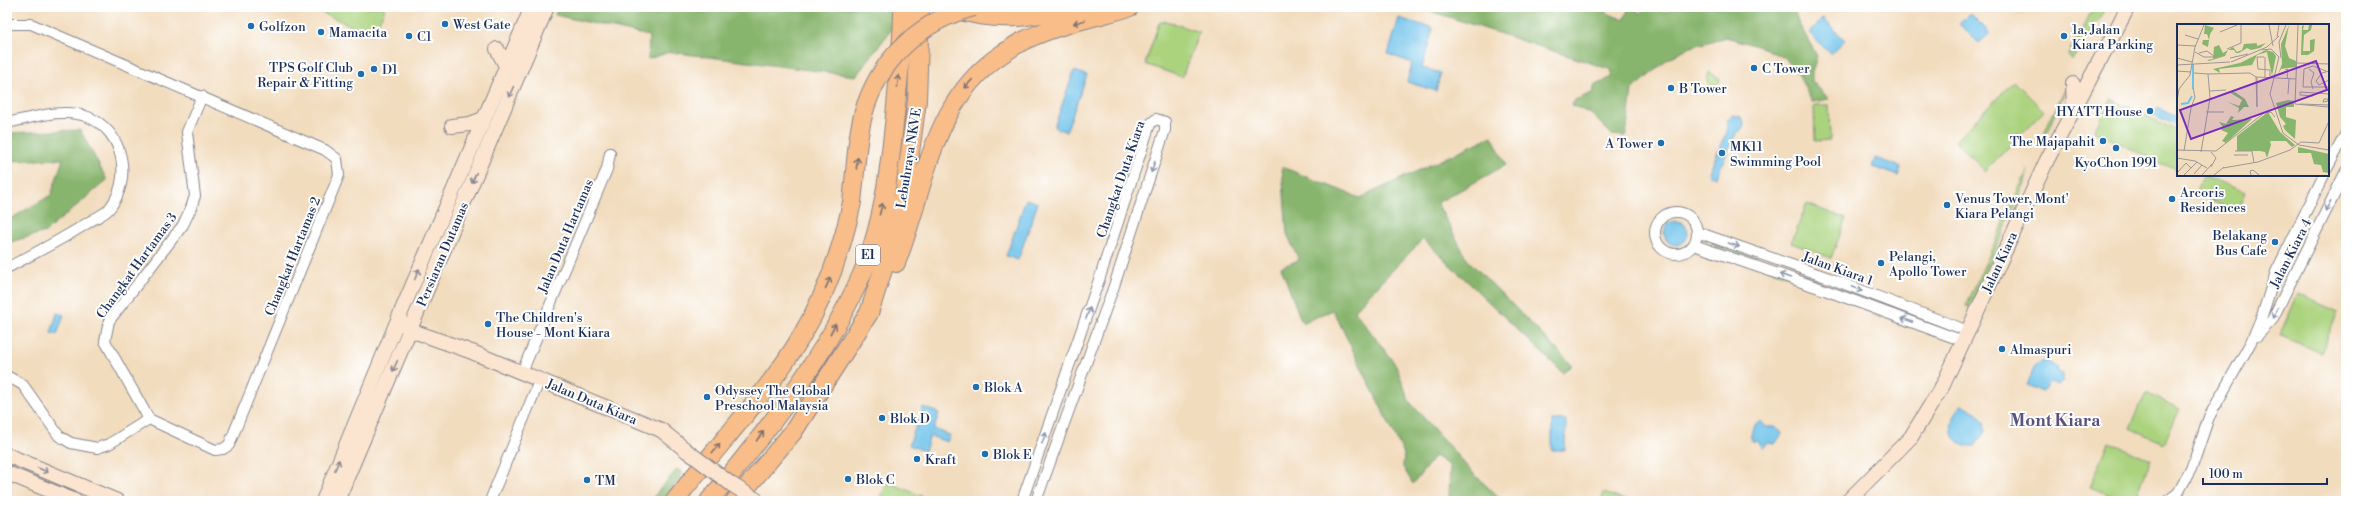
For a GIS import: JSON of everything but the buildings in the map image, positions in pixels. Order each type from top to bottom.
[{"type":"highway","name":"Lebuhraya NKVE","points":[[708,501],[736,468],[804,377],[835,327],[862,273],[888,186],[903,33],[903,7]]},
{"type":"highway","name":"Lebuhraya NKVE","points":[[735,501],[793,432],[869,313],[890,248],[905,189],[917,101],[920,7]]},
{"type":"highway","points":[[949,7],[993,19],[1020,18],[1073,7]]},
{"type":"highway","points":[[675,501],[778,371],[801,337],[835,268],[845,235],[852,202],[866,106],[875,84],[890,60],[909,41],[931,24],[974,7]]},
{"type":"highway","points":[[869,313],[890,278],[908,234],[940,129],[960,92],[987,64],[1022,41],[1130,7]]},
{"type":"street","name":"Persiaran Dutamas","points":[[323,501],[402,310],[483,119],[506,71],[532,7]]},
{"type":"street","name":"Persiaran Dutamas","points":[[337,501],[547,7]]},
{"type":"street","name":"Jalan Kiara","points":[[1848,501],[1911,436],[1943,385],[2001,256],[2074,106],[2128,7]]},
{"type":"street","name":"Changkat Hartamas 2","points":[[7,24],[31,24],[325,150],[337,159],[339,176],[229,445],[223,449],[215,450],[149,419]]},
{"type":"street","points":[[497,49],[505,64],[506,71]]},
{"type":"street","points":[[2074,106],[2075,78],[2093,71]]},
{"type":"street","name":"Changkat Hartamas 3","points":[[149,419],[105,341],[106,330],[109,321],[183,225],[191,208],[195,196],[187,132],[202,96]]},
{"type":"street","points":[[7,123],[50,114],[68,113],[88,117],[103,127],[116,141],[123,162],[123,176],[119,193],[109,210],[66,236],[7,268]]},
{"type":"street","points":[[452,126],[470,124],[483,119]]},
{"type":"street","name":"Changkat Duta Kiara","points":[[1022,501],[1098,284],[1150,124],[1156,119],[1162,120],[1165,122],[1165,130],[1116,279],[1036,501]]},
{"type":"street","points":[[2329,165],[2346,133]]},
{"type":"street","name":"Jalan Duta Hartamas","points":[[522,372],[607,169],[610,153]]},
{"type":"street","name":"Jalan Kiara 4","points":[[2251,342],[2272,320],[2290,279],[2346,171]]},
{"type":"street","name":"Jalan Kiara 4","points":[[2167,501],[2178,493],[2185,482],[2192,467],[2209,417],[2251,342],[2262,316],[2276,272],[2324,176]]},
{"type":"street","points":[[1681,212],[1692,220],[1697,232],[1694,246],[1683,254],[1676,255],[1663,250],[1655,239],[1656,225],[1666,214],[1681,212]]},
{"type":"street","name":"Jalan Kiara 1","points":[[1697,232],[1829,278],[1966,336]]},
{"type":"street","name":"Jalan Kiara 1","points":[[1694,246],[1966,336]]},
{"type":"street","points":[[2276,272],[2290,279]]},
{"type":"street","points":[[402,310],[404,325],[410,330]]},
{"type":"street","points":[[391,339],[397,334],[410,330]]},
{"type":"street","name":"Jalan Duta Kiara","points":[[410,330],[522,372],[538,382],[661,430],[731,484],[758,501]]},
{"type":"street","points":[[7,376],[23,385],[59,436],[71,443],[96,448],[109,444],[149,419]]},
{"type":"street","points":[[490,501],[538,382]]},
{"type":"street","points":[[7,455],[117,501]]},
{"type":"street","points":[[7,473],[75,501]]},
{"type":"green space","points":[[309,7],[381,7],[385,9],[372,35]]},
{"type":"green space","points":[[558,7],[894,7],[895,25],[856,76],[670,52],[648,59],[649,36],[555,15]]},
{"type":"green space","points":[[1418,7],[1606,7],[1607,13],[1624,20],[1629,7],[1635,7],[1640,14],[1646,7],[1656,8],[1665,12],[1668,10],[1666,7],[1793,7],[1799,24],[1817,56],[1812,72],[1812,81],[1829,99],[1812,102],[1798,74],[1786,59],[1764,48],[1726,37],[1687,48],[1667,60],[1632,90],[1626,136],[1612,135],[1591,114],[1572,105],[1575,100],[1592,93],[1595,84],[1601,83],[1611,77],[1612,70]]},
{"type":"green space","points":[[2094,7],[2103,7],[2105,9],[2096,23],[2093,22],[2092,24],[2094,26],[2072,60],[2068,55]]},
{"type":"green space","points":[[1166,21],[1199,32],[1182,77],[1145,64],[1159,23]]},
{"type":"green space","points":[[1709,72],[1720,79],[1719,83],[1713,86],[1709,82]]},
{"type":"green space","points":[[2014,81],[2044,111],[1985,171],[1955,141]]},
{"type":"green space","points":[[2066,87],[2049,130],[2044,133]]},
{"type":"green space","points":[[2111,99],[2177,131],[2177,171],[2094,131]]},
{"type":"green space","points":[[1814,105],[1829,105],[1830,140],[1815,141]]},
{"type":"green space","points":[[80,130],[107,180],[45,232],[7,243],[7,221],[51,195],[63,159],[7,161],[7,133]]},
{"type":"green space","points":[[1492,136],[1506,165],[1437,203],[1467,259],[1572,365],[1563,373],[1423,239],[1354,310],[1396,365],[1409,401],[1470,470],[1502,501],[1456,501],[1449,498],[1450,466],[1435,456],[1413,484],[1403,467],[1404,454],[1333,310],[1302,323],[1281,267],[1299,260],[1287,234],[1282,167],[1360,198]]},
{"type":"green space","points":[[2028,169],[2024,185],[1970,307],[1966,306]]},
{"type":"green space","points":[[2204,176],[2245,192],[2236,212],[2195,193]]},
{"type":"green space","points":[[1807,204],[1846,219],[1831,258],[1791,243]]},
{"type":"green space","points":[[1717,243],[1757,258],[1755,264],[1715,250]]},
{"type":"green space","points":[[1766,261],[1817,280],[1815,285],[1764,267]]},
{"type":"green space","points":[[1844,290],[1944,327],[1943,331],[1843,295]]},
{"type":"green space","points":[[2298,294],[2338,312],[2321,353],[2280,335]]},
{"type":"green space","points":[[2146,393],[2180,409],[2164,443],[2130,428]]},
{"type":"green space","points":[[2109,442],[2151,460],[2134,501],[2125,501],[2090,487]]},
{"type":"green space","points":[[677,469],[683,473],[663,501],[650,501]]},
{"type":"green space","points":[[887,482],[922,496],[920,501],[880,501]]},
{"type":"green space","points":[[1604,493],[1627,501],[1601,501]]},
{"type":"water","points":[[1970,13],[1990,33],[1979,43],[1959,24]]},
{"type":"water","points":[[1399,18],[1433,28],[1422,68],[1441,73],[1436,91],[1407,82],[1412,63],[1388,54]]},
{"type":"water","points":[[1823,18],[1845,40],[1831,54],[1809,33]]},
{"type":"water","points":[[1074,71],[1087,75],[1066,132],[1054,127]]},
{"type":"water","points":[[2158,108],[2177,118],[2177,126],[2154,115]]},
{"type":"water","name":"MK11 Swimming Pool","points":[[1732,115],[1741,117],[1744,125],[1741,130],[1736,133],[1716,177],[1708,174],[1728,129],[1726,121]]},
{"type":"water","points":[[1875,158],[1901,167],[1898,176],[1872,167]]},
{"type":"water","points":[[1026,199],[1038,203],[1018,260],[1006,256]]},
{"type":"water","points":[[1676,221],[1685,224],[1688,233],[1685,242],[1676,245],[1667,242],[1664,233],[1667,224]]},
{"type":"water","points":[[57,313],[64,315],[57,335],[51,333]]},
{"type":"water","points":[[2045,361],[2057,367],[2056,371],[2063,374],[2063,381],[2058,386],[2050,383],[2042,392],[2027,385],[2036,364]]},
{"type":"water","points":[[1961,405],[1976,412],[1984,421],[1985,432],[1975,446],[1966,445],[1960,442],[1955,438],[1952,432],[1953,418]]},
{"type":"water","points":[[923,407],[939,413],[934,429],[950,435],[947,442],[930,436],[925,451],[909,445]]},
{"type":"water","points":[[1552,420],[1566,420],[1565,450],[1552,450]]},
{"type":"water","points":[[1761,421],[1766,427],[1774,427],[1782,434],[1775,444],[1768,443],[1763,448],[1758,441],[1751,441],[1750,438],[1755,424]]},
{"type":"place","name":"West Gate","points":[[445,24]]},
{"type":"place","name":"Golfzon","points":[[251,26]]},
{"type":"place","name":"Mamacita","points":[[321,32]]},
{"type":"place","name":"C1","points":[[409,36]]},
{"type":"place","name":"1a, Jalan Kiara Parking","points":[[2064,36]]},
{"type":"place","name":"C Tower","points":[[1754,68]]},
{"type":"place","name":"D1","points":[[374,69]]},
{"type":"place","name":"TPS Golf Club Repair & Fitting","points":[[361,74]]},
{"type":"place","name":"B Tower","points":[[1671,88]]},
{"type":"place","name":"HYATT House","points":[[2150,111]]},
{"type":"place","name":"The Majapahit","points":[[2103,141]]},
{"type":"place","name":"A Tower","points":[[1661,143]]},
{"type":"place","name":"KyoChon 1991","points":[[2116,148]]},
{"type":"place","name":"MK11 Swimming Pool","points":[[1722,153]]},
{"type":"place","name":"Arcoris Residences","points":[[2172,199]]},
{"type":"place","name":"Venus Tower, Mont' Kiara Pelangi","points":[[1947,205]]},
{"type":"place","name":"Belakang Bus Cafe","points":[[2275,242]]},
{"type":"place","name":"Pelangi, Apollo Tower","points":[[1881,263]]},
{"type":"place","name":"The Children's House - Mont Kiara","points":[[488,324]]},
{"type":"place","name":"Almaspuri","points":[[2002,349]]},
{"type":"place","name":"Blok A","points":[[976,387]]},
{"type":"place","name":"Odyssey The Global Preschool Malaysia","points":[[707,397]]},
{"type":"place","name":"Blok D","points":[[882,418]]},
{"type":"place","name":"Blok E","points":[[985,454]]},
{"type":"place","name":"Kraft","points":[[917,459]]},
{"type":"place","name":"Blok C","points":[[848,479]]},
{"type":"place","name":"TM","points":[[587,480]]},
{"type":"district","name":"Mont Kiara","points":[[2055,420]]}]
